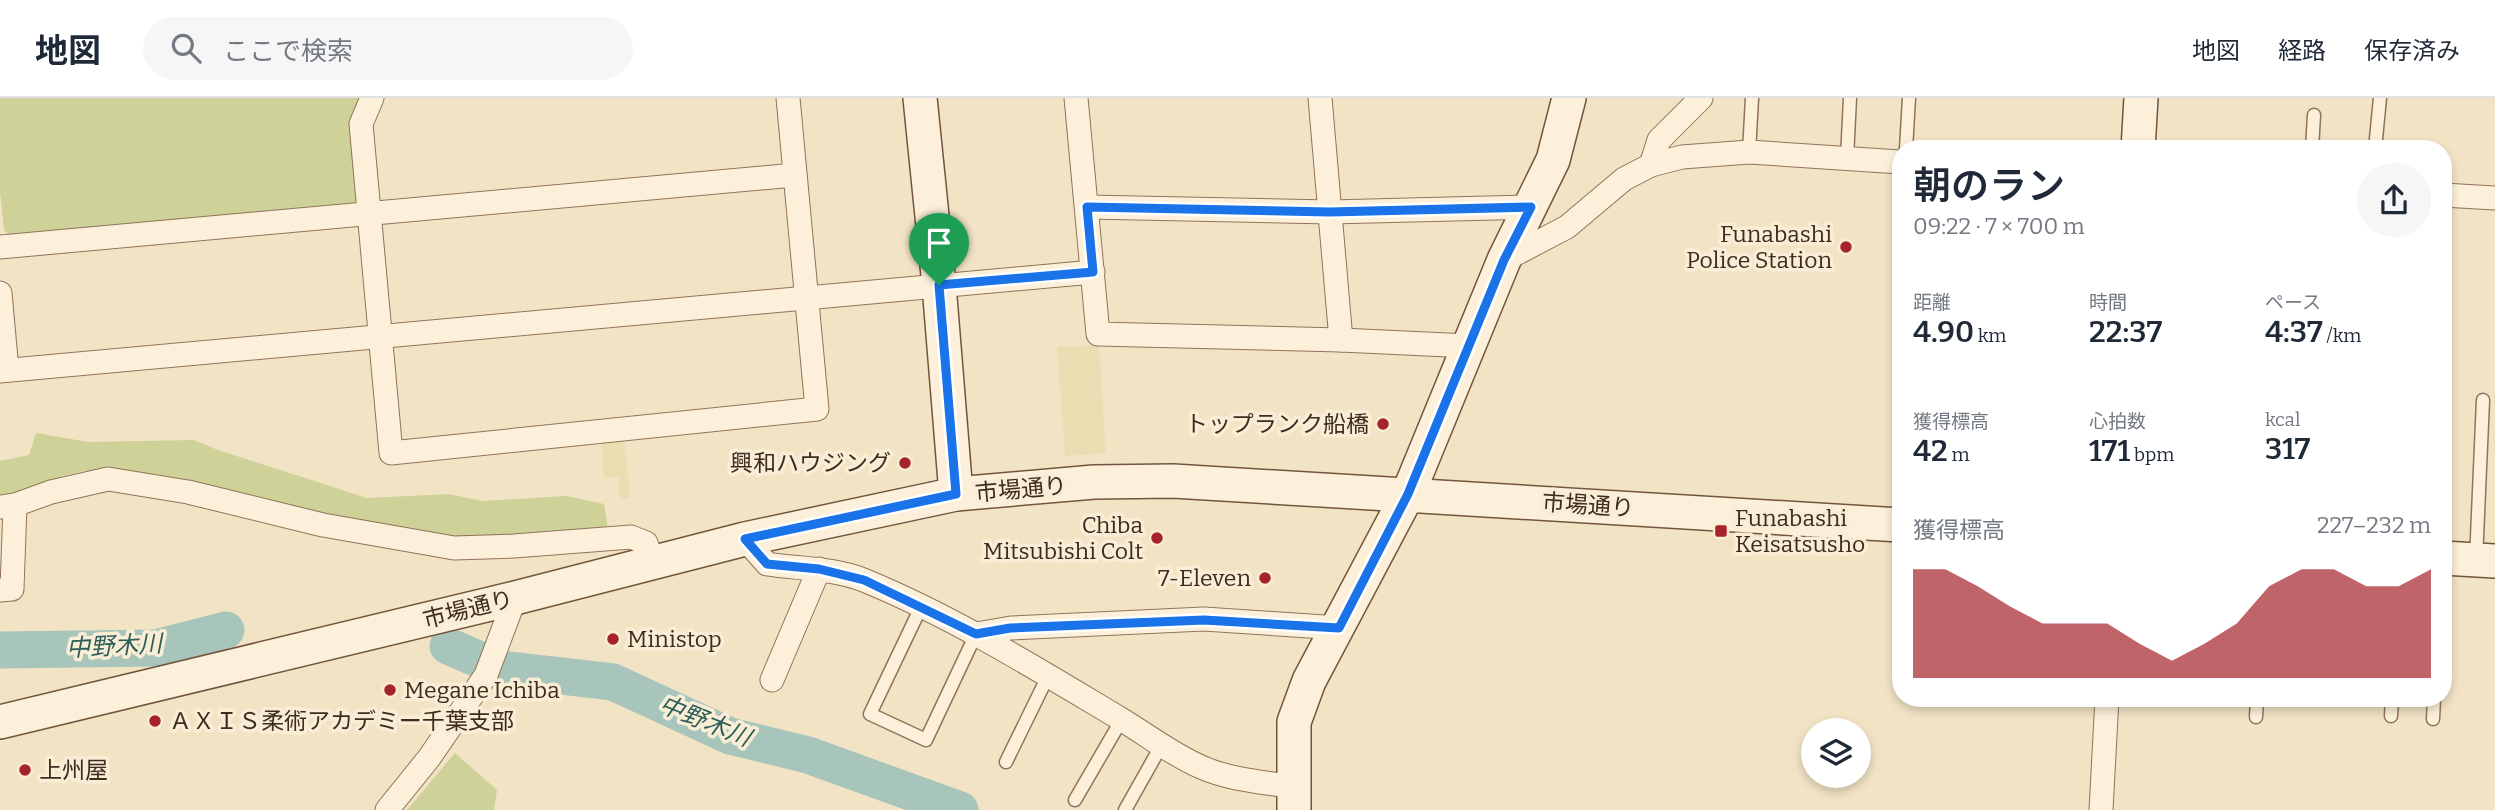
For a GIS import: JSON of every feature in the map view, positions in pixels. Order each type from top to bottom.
[{"type":"street","points":[[372,98],[361,124],[391,453],[817,409],[788,98]]},
{"type":"street","points":[[920,98],[956,494]]},
{"type":"street","points":[[1076,98],[1098,334],[1469,346]]},
{"type":"street","points":[[1320,98],[1340,340]]},
{"type":"street","points":[[745,539],[767,564],[819,569],[864,580],[976,634],[1202,768],[1294,798],[1294,722],[1308,681],[1339,628],[1408,494],[1504,260],[1553,160],[1569,98]]},
{"type":"street","points":[[1651,165],[1659,140],[1701,98]]},
{"type":"street","points":[[2139,140],[2141,98]]},
{"type":"street","points":[[1504,260],[1567,227],[1623,179],[1651,165],[1682,157],[1749,152],[1892,161]]},
{"type":"street","points":[[0,247],[795,175]]},
{"type":"street","points":[[2452,196],[2495,198]]},
{"type":"street","points":[[1087,207],[1330,212],[1531,207]]},
{"type":"street","points":[[0,293],[3,371],[1093,272]]},
{"type":"street","points":[[0,590],[12,589],[7,506],[51,492],[108,479],[188,492],[323,525],[454,548],[631,537],[646,543],[653,562]]},
{"type":"street","name":"市場通り","points":[[0,722],[515,598],[745,539],[956,494],[1094,482],[1173,481],[1892,524]]},
{"type":"street","points":[[772,680],[819,569]]},
{"type":"street","points":[[387,810],[429,758],[490,666],[515,598]]},
{"type":"street","points":[[976,634],[1010,628],[1204,620],[1339,628]]},
{"type":"street","points":[[2101,810],[2107,707]]},
{"type":"lane","points":[[1749,152],[1752,98]]},
{"type":"lane","points":[[1847,158],[1850,98]]},
{"type":"lane","points":[[1907,140],[1909,98]]},
{"type":"lane","points":[[2376,140],[2379,98]]},
{"type":"lane","points":[[2313,140],[2314,116]]},
{"type":"lane","points":[[2460,564],[2483,400]]},
{"type":"lane","points":[[921,607],[870,714],[926,740],[976,634]]},
{"type":"lane","points":[[1006,762],[1048,676]]},
{"type":"lane","points":[[2256,717],[2257,707]]},
{"type":"lane","points":[[2391,716],[2392,707]]},
{"type":"lane","points":[[2433,719],[2434,707]]},
{"type":"lane","points":[[1075,800],[1122,719]]},
{"type":"lane","points":[[1125,810],[1161,746]]},
{"type":"shaded area","points":[[1099,345],[1106,453],[1065,456],[1057,347]]},
{"type":"shaded area","points":[[624,437],[630,498],[620,499],[618,477],[604,478],[601,439]]},
{"type":"green space","points":[[0,98],[362,98],[359,197],[352,205],[11,237],[4,230],[0,191]]},
{"type":"green space","points":[[36,433],[88,442],[194,440],[367,498],[449,494],[482,501],[566,496],[604,504],[608,530],[480,541],[363,524],[183,480],[84,471],[0,498],[0,461],[29,455]]},
{"type":"green space","points":[[455,753],[497,790],[494,810],[407,810]]},
{"type":"waterway","name":"中野木川","points":[[0,650],[156,648],[226,630]]},
{"type":"waterway","name":"中野木川","points":[[448,646],[501,669],[613,682],[730,736],[808,755],[960,810]]},
{"type":"place","name":"Funabashi Police Station","points":[[1846,247]]},
{"type":"place","name":"トップランク船橋","points":[[1383,424]]},
{"type":"place","name":"興和ハウジング","points":[[905,463]]},
{"type":"place","name":"Funabashi Keisatsusho","points":[[1721,531]]},
{"type":"place","name":"Chiba Mitsubishi Colt","points":[[1157,538]]},
{"type":"place","name":"7-Eleven","points":[[1265,578]]},
{"type":"place","name":"Ministop","points":[[613,639]]},
{"type":"place","name":"Megane Ichiba","points":[[390,690]]},
{"type":"place","name":"ＡＸＩＳ柔術アカデミー千葉支部","points":[[155,721]]},
{"type":"place","name":"上州屋","points":[[25,770]]},
{"type":"route","points":[[1087,207],[1330,212],[1531,207],[1504,260],[1408,494],[1339,628],[1204,620],[1010,628],[976,634],[864,580],[819,569],[767,564],[745,539],[956,494],[939,285],[1093,272],[1087,207]]}]
